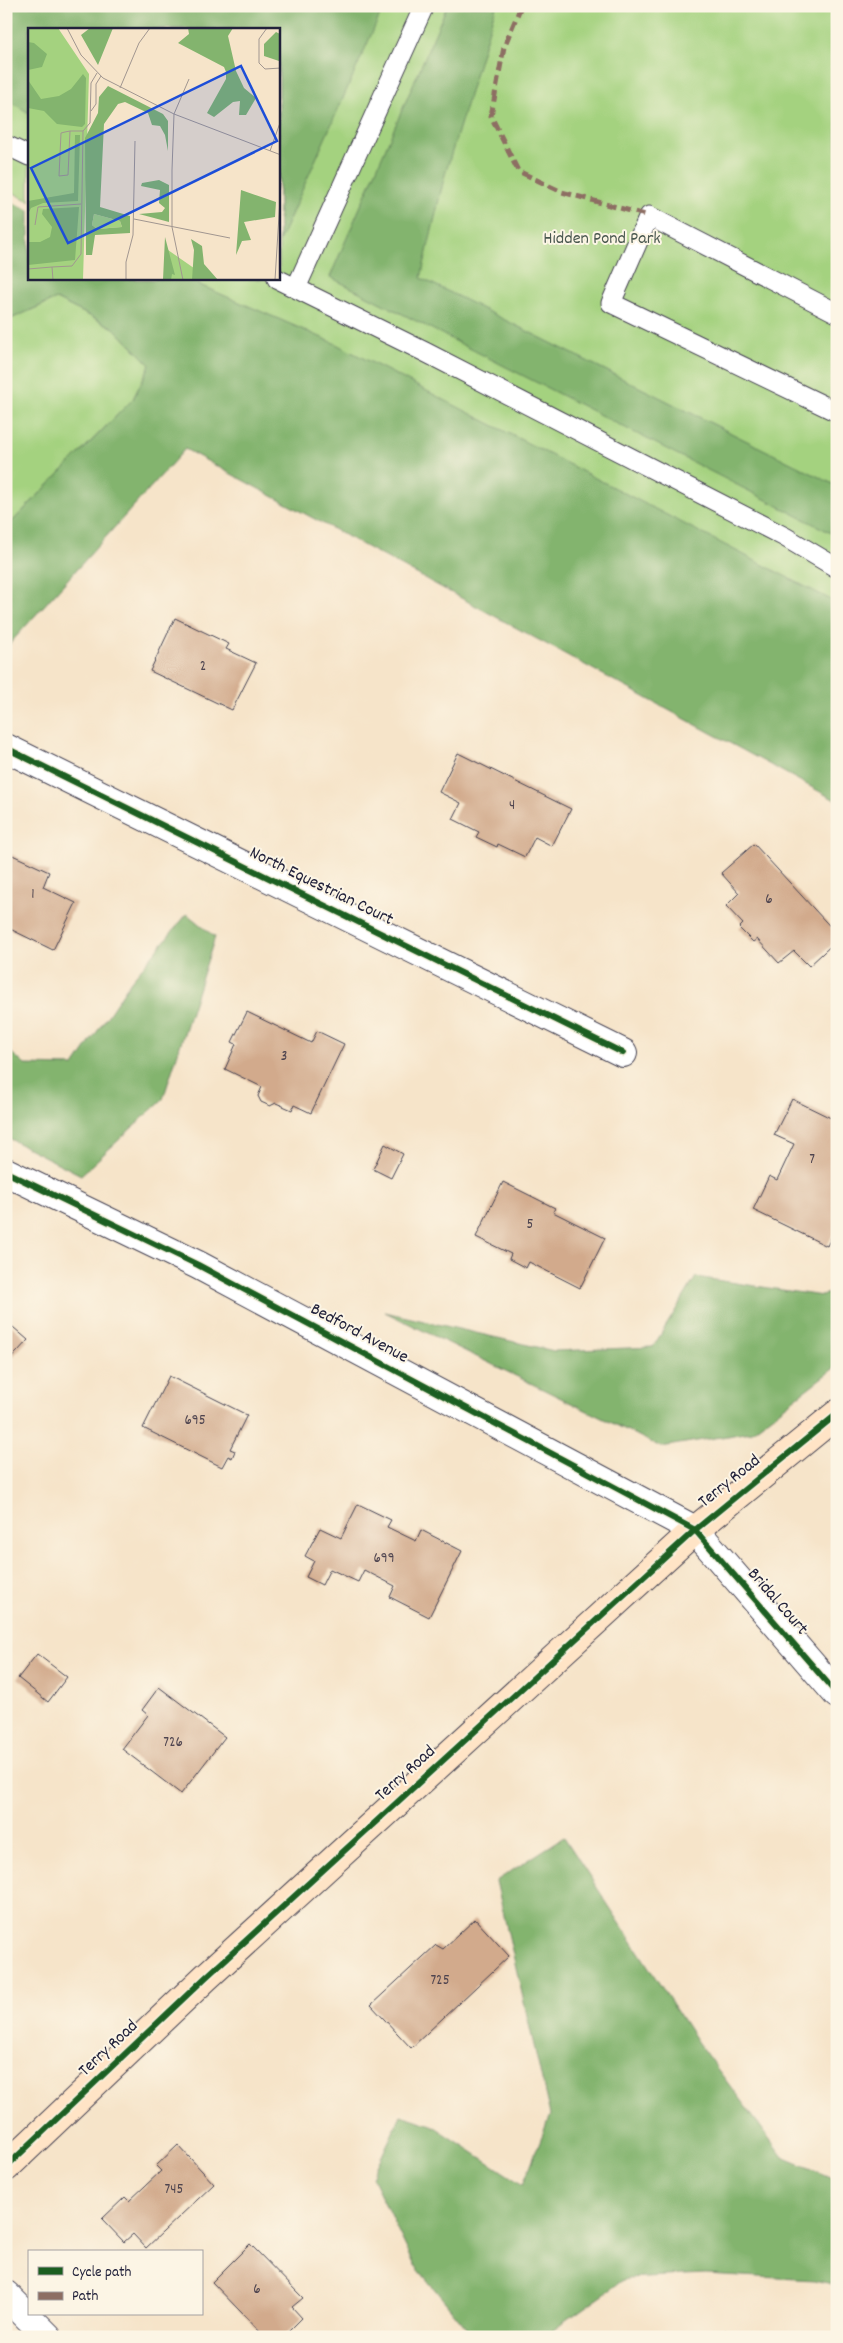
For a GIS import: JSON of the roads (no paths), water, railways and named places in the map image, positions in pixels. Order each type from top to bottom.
[{"type":"street","name":"North Equestrian Court","points":[[6,748],[623,1053]]},
{"type":"street","name":"Bedford Avenue","points":[[6,1172],[198,1266],[695,1530]]},
{"type":"street","name":"Terry Road","points":[[6,2167],[205,1978],[695,1530],[837,1414]]},
{"type":"street","name":"Bridal Court","points":[[695,1530],[837,1694]]},
{"type":"street","points":[[6,2295],[48,2337]]},
{"type":"lane","points":[[296,288],[424,6]]},
{"type":"lane","points":[[6,145],[28,156]]},
{"type":"lane","points":[[837,313],[648,216],[610,303],[837,412]]},
{"type":"lane","points":[[279,280],[426,352],[785,537],[837,568]]},
{"type":"park label","name":"Hidden Pond Park","points":[[602,239]]}]
